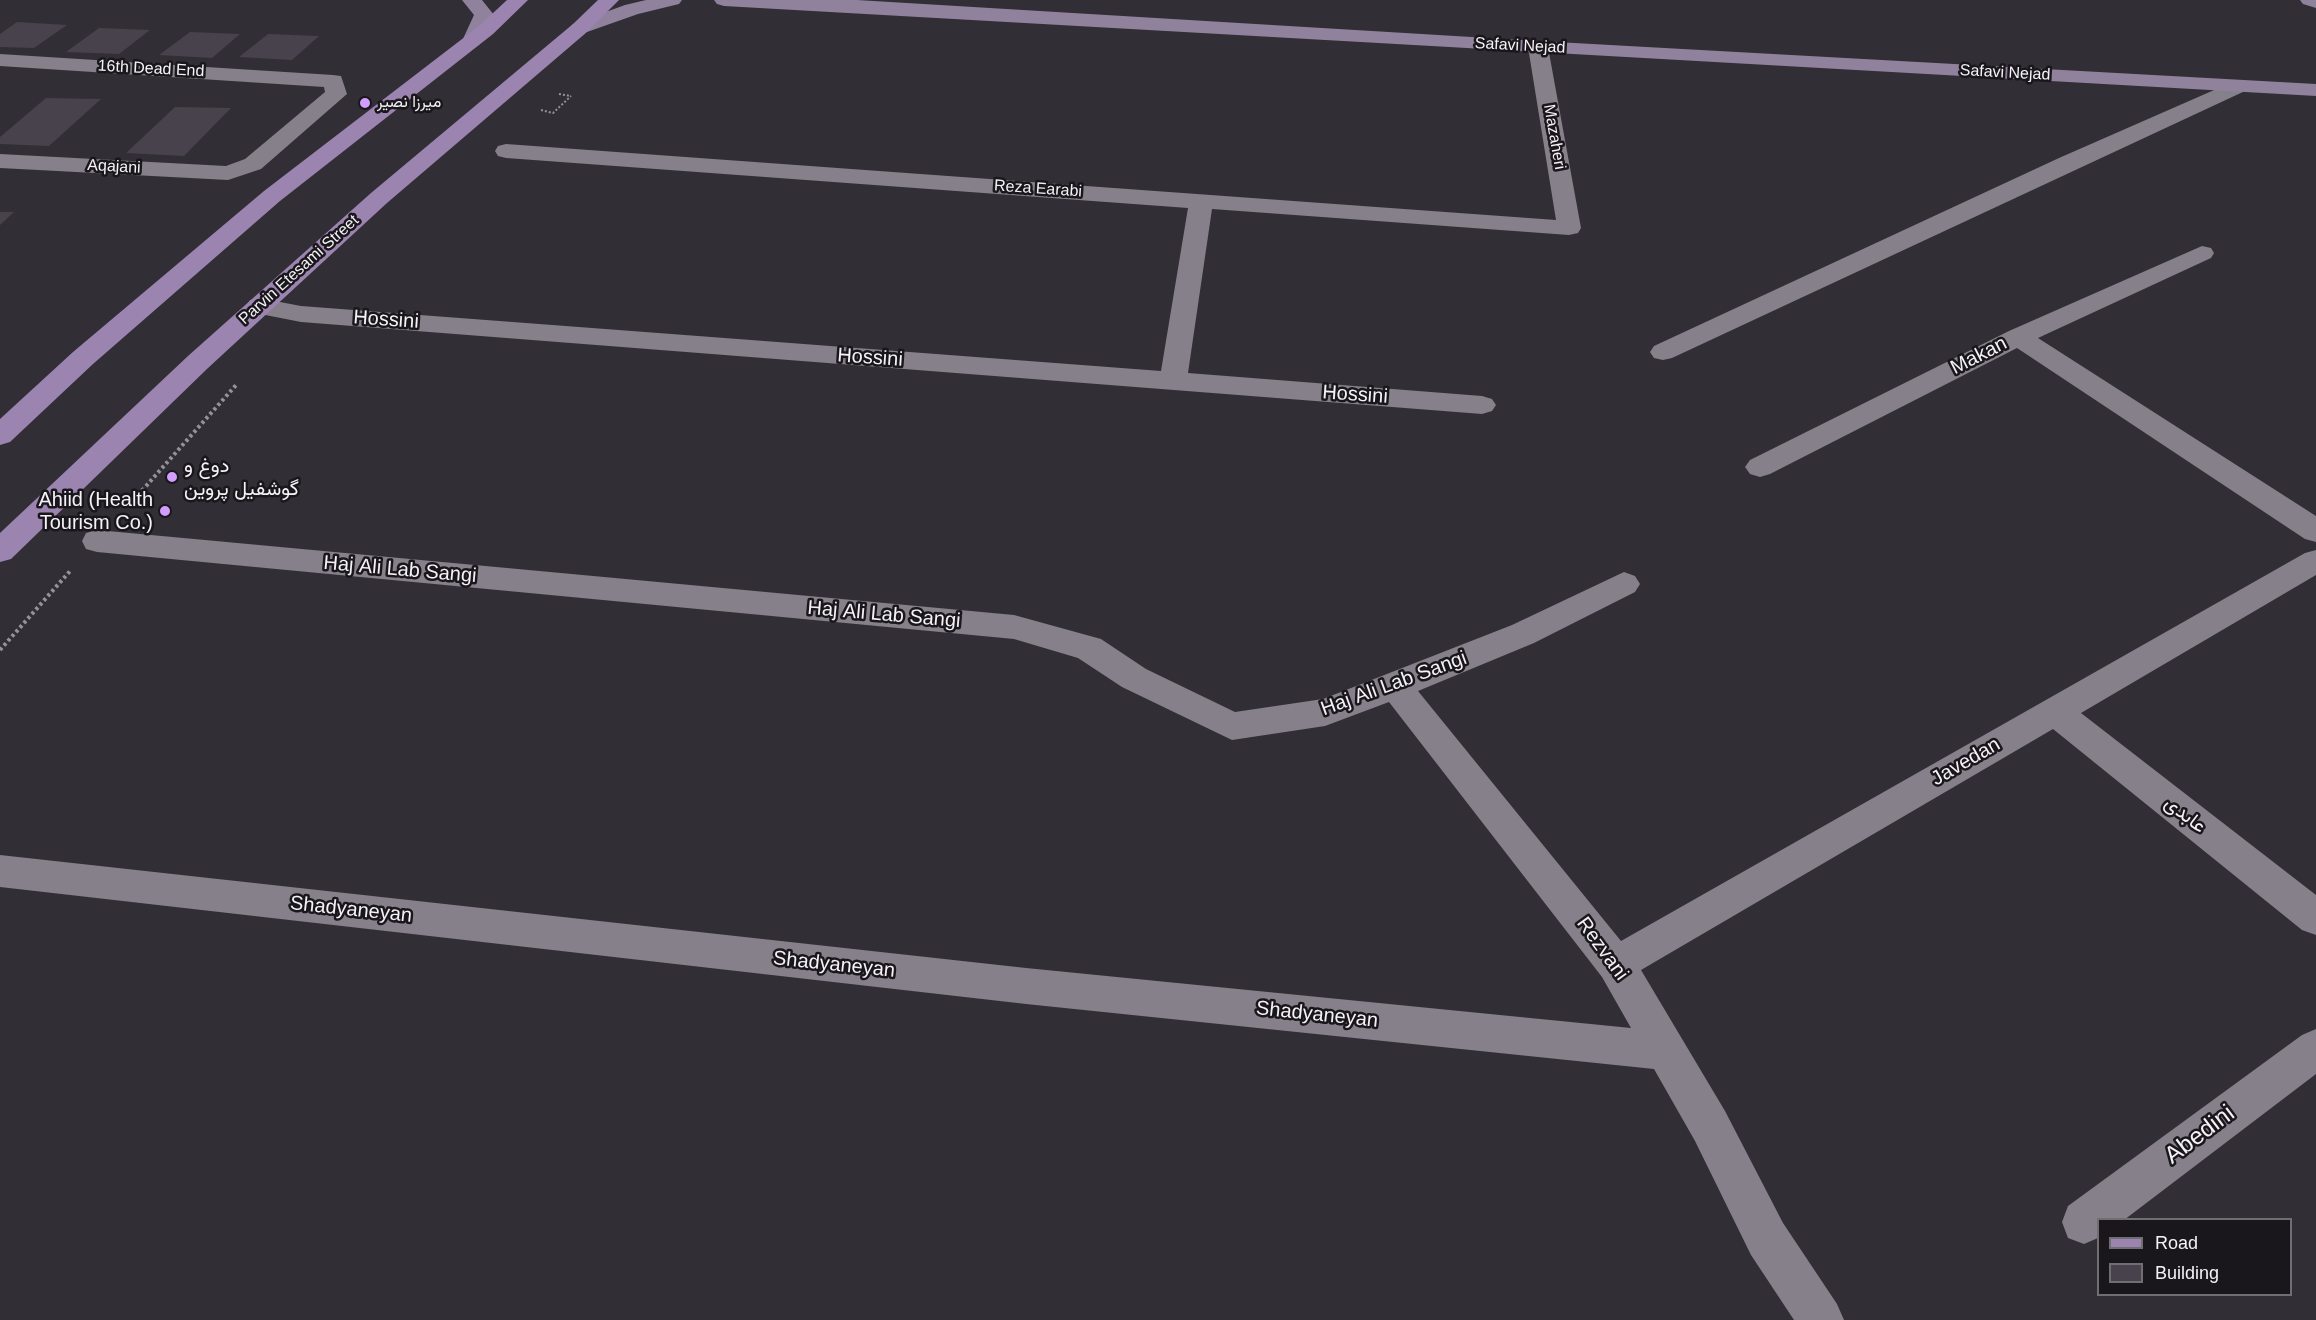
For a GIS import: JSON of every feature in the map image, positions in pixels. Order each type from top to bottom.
[{"type":"main road","points":[[0,435],[83,358],[272,196],[472,41],[518,0]]},
{"type":"main road","name":"Parvin Etesami Street","points":[[0,551],[259,306],[379,198],[580,28],[609,0]]},
{"type":"street","points":[[472,0],[484,15],[472,41]]},
{"type":"street","points":[[580,28],[632,9],[672,0]]},
{"type":"street","name":"Safavi Nejad","points":[[724,0],[2237,86],[2314,84]]},
{"type":"street","points":[[2310,0],[2316,2]]},
{"type":"street","name":"Safavi Nejad","points":[[1244,10],[1856,48],[2292,71],[2314,84]]},
{"type":"street","name":"Mazaheri","points":[[1538,47],[1569,228]]},
{"type":"street","name":"16th Dead End","points":[[0,60],[333,81],[336,94],[253,164],[228,173]]},
{"type":"street","points":[[1663,352],[2237,86]]},
{"type":"street","name":"Reza Earabi","points":[[506,150],[1569,228]]},
{"type":"street","name":"Aqajani","points":[[0,161],[228,173]]},
{"type":"street","points":[[1173,382],[1201,201]]},
{"type":"street","name":"Makan","points":[[1760,467],[2018,337],[2202,253]]},
{"type":"street","name":"Hossini","points":[[259,306],[301,314],[1482,405]]},
{"type":"street","points":[[2018,337],[2316,531]]},
{"type":"street","name":"Haj Ali Lab Sangi","points":[[97,542],[1014,627],[1089,648],[1134,678],[1232,726],[1325,712],[1523,634],[1624,584]]},
{"type":"street","name":"Javedan","points":[[1616,964],[2316,561]]},
{"type":"street","name":"Rezvani","points":[[1395,686],[1616,964],[1710,1126],[1767,1239],[1821,1320]]},
{"type":"street","name":"عابدی","points":[[2055,711],[2316,918]]},
{"type":"street","name":"Shadyaneyan","points":[[0,871],[1026,986],[1668,1051]]},
{"type":"street","name":"Abedini","points":[[2084,1222],[2316,1049]]},
{"type":"path","points":[[553,113],[571,96]]},
{"type":"path","points":[[0,650],[243,378]]},
{"type":"building","points":[[17,22],[67,25],[34,48],[0,47],[0,34]]},
{"type":"building","points":[[99,28],[150,30],[119,54],[66,52]]},
{"type":"building","points":[[190,32],[240,34],[212,58],[159,55]]},
{"type":"building","points":[[268,34],[319,36],[292,60],[239,57]]},
{"type":"building","points":[[46,98],[101,99],[49,146],[0,144],[0,137]]},
{"type":"building","points":[[175,107],[231,108],[184,156],[126,153]]},
{"type":"building","points":[[0,212],[14,212],[0,225]]},
{"type":"place","name":"میرزا نصیر","points":[[365,103]]},
{"type":"place","name":"دوغ و گوشفیل پروین","points":[[172,477]]},
{"type":"place","name":"Ahiid (Health Tourism Co.)","points":[[165,511]]}]
